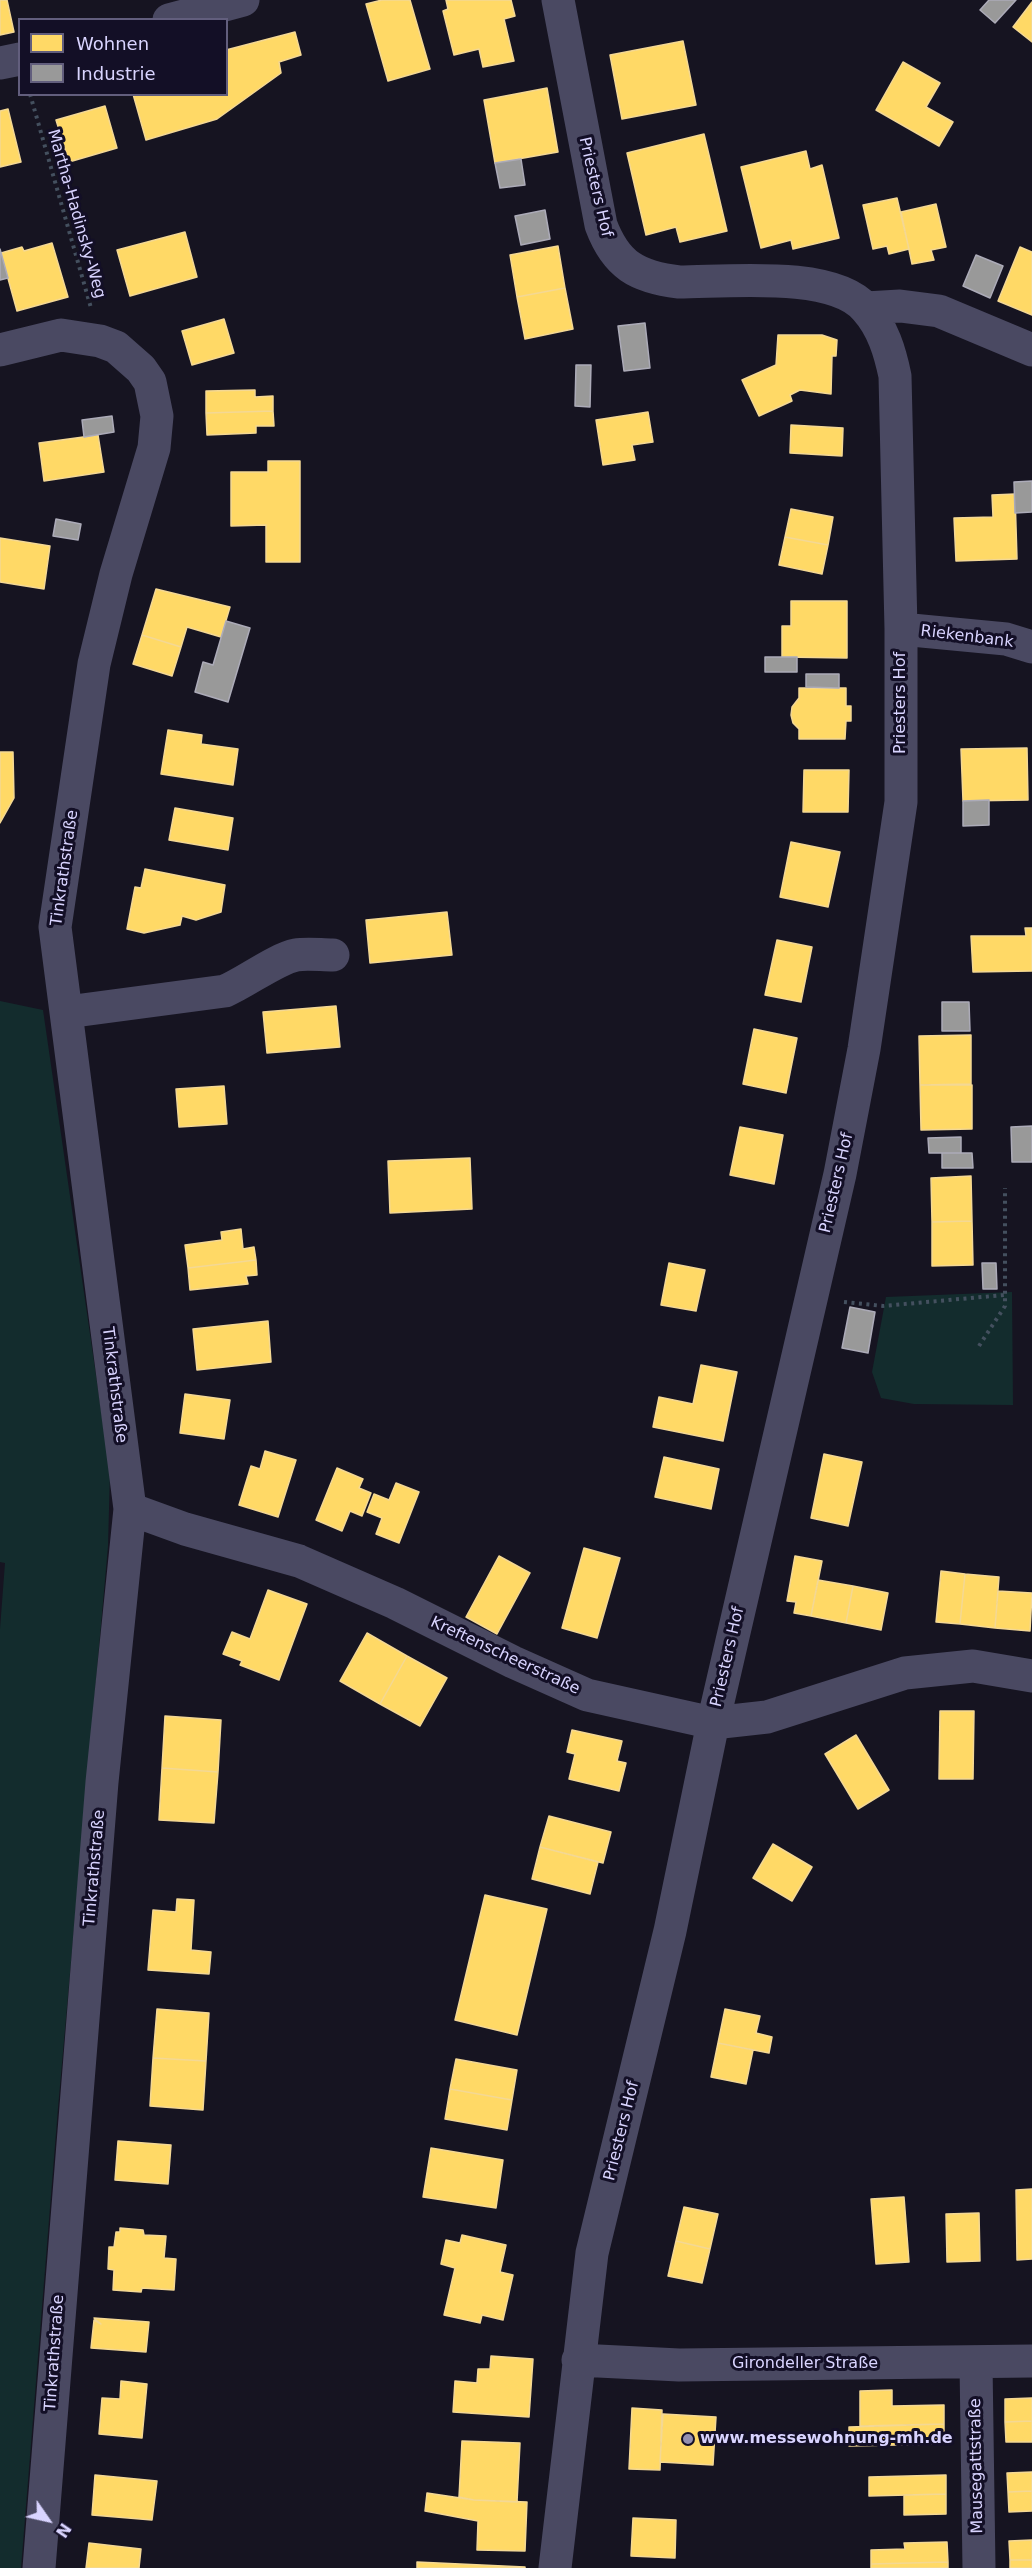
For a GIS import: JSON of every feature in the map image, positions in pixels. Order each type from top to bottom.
[{"type":"street","points":[[176,18],[243,0]]},
{"type":"street","name":"Priesters Hof","points":[[555,2568],[592,2253],[670,1931],[713,1723],[840,1174],[864,1048],[901,802],[901,629],[895,376],[888,345],[866,308],[847,293],[812,283],[679,282],[658,279],[636,272],[619,259],[608,243],[601,225],[558,0]]},
{"type":"street","points":[[0,63],[18,59]]},
{"type":"street","points":[[866,308],[900,306],[939,311],[1032,350]]},
{"type":"street","name":"Tinkrathstraße","points":[[0,350],[61,335],[100,341],[130,357],[141,369],[150,382],[157,416],[157,434],[116,574],[94,664],[55,927],[130,1509],[102,1782],[39,2568]]},
{"type":"street","name":"Riekenbank","points":[[901,629],[1006,639],[1032,647]]},
{"type":"street","points":[[67,1012],[225,991],[278,962],[296,955],[333,955]]},
{"type":"street","name":"Kreftenscheerstraße","points":[[130,1509],[185,1529],[299,1561],[395,1603],[513,1662],[587,1695],[713,1723],[766,1717],[905,1673],[973,1666],[1032,1676]]},
{"type":"street","name":"Girondeller Straße","points":[[578,2361],[679,2365],[1032,2361]]},
{"type":"street","name":"Mausegattstraße","points":[[976,2363],[979,2568]]},
{"type":"path","name":"Martha-Hadinsky-Weg","points":[[31,96],[100,341]]},
{"type":"path","points":[[979,1346],[1005,1306],[1005,1188]]},
{"type":"path","points":[[838,1301],[883,1306],[1004,1295]]},
{"type":"green space","points":[[0,1001],[43,1010],[110,1472],[108,1546],[58,2108],[21,2568],[0,2568],[0,1629],[5,1563],[0,1562]]},
{"type":"green space","points":[[1012,1292],[1013,1405],[914,1404],[881,1398],[872,1372],[886,1297]]},
{"type":"building: Wohnen","points":[[0,0],[7,0],[14,32],[0,35]]},
{"type":"building: Wohnen","points":[[382,0],[410,0],[430,69],[388,81],[366,4]]},
{"type":"building: Wohnen","points":[[446,0],[511,0],[515,16],[504,19],[514,61],[483,67],[479,49],[454,55],[443,11],[448,9]]},
{"type":"building: Wohnen","points":[[1032,2],[1032,42],[1013,27]]},
{"type":"building: Wohnen","points":[[295,32],[301,55],[279,62],[281,73],[217,119],[146,140],[134,96],[228,96],[228,49]]},
{"type":"building: Wohnen","points":[[683,41],[696,105],[622,119],[610,55]]},
{"type":"building: Wohnen","points":[[903,62],[940,83],[926,107],[953,122],[939,146],[876,110]]},
{"type":"building: Wohnen","points":[[547,88],[558,152],[495,163],[484,100]]},
{"type":"building: Wohnen","points":[[105,106],[117,148],[69,162],[56,120]]},
{"type":"building: Wohnen","points":[[8,109],[21,162],[0,167],[0,111]]},
{"type":"building: Wohnen","points":[[704,134],[727,231],[680,242],[676,227],[646,235],[627,153]]},
{"type":"building: Wohnen","points":[[806,151],[810,169],[822,165],[839,238],[793,249],[791,240],[761,248],[741,167]]},
{"type":"building: Wohnen","points":[[897,198],[909,249],[889,254],[887,246],[873,249],[863,205]]},
{"type":"building: Wohnen","points":[[936,204],[946,247],[931,250],[934,260],[912,264],[901,212]]},
{"type":"building: Wohnen","points":[[185,232],[197,277],[130,296],[117,250]]},
{"type":"building: Wohnen","points":[[52,243],[68,297],[17,311],[1,253],[22,247],[24,251]]},
{"type":"building: Wohnen","points":[[558,246],[565,288],[517,297],[510,255]]},
{"type":"building: Wohnen","points":[[1020,247],[1032,252],[1032,315],[998,301]]},
{"type":"building: Wohnen","points":[[565,288],[573,329],[525,339],[517,297]]},
{"type":"building: Wohnen","points":[[224,319],[234,353],[192,365],[182,331]]},
{"type":"building: Wohnen","points":[[778,335],[822,335],[837,340],[836,356],[832,356],[831,394],[800,390],[790,395],[792,401],[759,416],[742,380],[776,365]]},
{"type":"building: Wohnen","points":[[255,390],[255,397],[273,396],[273,411],[206,413],[206,391]]},
{"type":"building: Wohnen","points":[[273,411],[274,426],[256,426],[256,433],[207,435],[206,413]]},
{"type":"building: Wohnen","points":[[648,412],[653,442],[632,445],[635,460],[603,465],[596,420]]},
{"type":"building: Wohnen","points":[[791,425],[843,428],[842,456],[790,453]]},
{"type":"building: Wohnen","points":[[98,435],[104,472],[44,481],[39,443]]},
{"type":"building: Wohnen","points":[[268,461],[300,461],[300,562],[266,562],[266,525],[231,526],[231,472],[268,472]]},
{"type":"building: Wohnen","points":[[1015,494],[1017,559],[956,561],[954,518],[993,517],[992,495]]},
{"type":"building: Wohnen","points":[[791,509],[833,517],[828,545],[785,537]]},
{"type":"building: Wohnen","points":[[785,537],[828,545],[822,574],[779,565]]},
{"type":"building: Wohnen","points":[[0,538],[50,546],[44,589],[0,582]]},
{"type":"building: Wohnen","points":[[156,589],[230,607],[221,637],[187,627],[181,647],[142,635]]},
{"type":"building: Wohnen","points":[[791,601],[847,601],[847,658],[782,657],[782,626],[791,626]]},
{"type":"building: Wohnen","points":[[142,635],[181,647],[172,676],[133,664]]},
{"type":"building: Wohnen","points":[[799,688],[846,688],[846,706],[851,706],[851,721],[846,721],[845,739],[799,739],[799,729],[793,723],[791,715],[792,707],[799,698]]},
{"type":"building: Wohnen","points":[[168,730],[202,735],[201,744],[238,749],[233,785],[161,774]]},
{"type":"building: Wohnen","points":[[1027,748],[1028,800],[963,801],[961,749]]},
{"type":"building: Wohnen","points":[[0,752],[13,752],[14,798],[0,823]]},
{"type":"building: Wohnen","points":[[804,770],[849,770],[848,812],[803,812]]},
{"type":"building: Wohnen","points":[[175,808],[233,818],[228,850],[169,840]]},
{"type":"building: Wohnen","points":[[791,842],[840,852],[828,907],[780,897]]},
{"type":"building: Wohnen","points":[[145,869],[225,885],[221,912],[196,920],[182,916],[180,925],[144,933],[127,929],[135,887],[141,888]]},
{"type":"building: Wohnen","points":[[447,912],[452,955],[370,963],[366,920]]},
{"type":"building: Wohnen","points":[[1025,928],[1032,928],[1032,971],[973,972],[971,936],[1026,936]]},
{"type":"building: Wohnen","points":[[777,940],[812,947],[801,1002],[765,995]]},
{"type":"building: Wohnen","points":[[336,1006],[340,1047],[267,1053],[263,1012]]},
{"type":"building: Wohnen","points":[[754,1029],[797,1038],[786,1093],[743,1084]]},
{"type":"building: Wohnen","points":[[971,1035],[971,1084],[920,1085],[919,1036]]},
{"type":"building: Wohnen","points":[[920,1085],[972,1085],[972,1129],[921,1130]]},
{"type":"building: Wohnen","points":[[224,1086],[227,1124],[179,1127],[176,1089]]},
{"type":"building: Wohnen","points":[[740,1127],[783,1135],[774,1184],[730,1175]]},
{"type":"building: Wohnen","points":[[470,1158],[472,1209],[390,1213],[388,1161]]},
{"type":"building: Wohnen","points":[[971,1176],[972,1221],[932,1222],[931,1178]]},
{"type":"building: Wohnen","points":[[972,1221],[973,1265],[932,1266],[932,1222]]},
{"type":"building: Wohnen","points":[[241,1229],[243,1249],[254,1247],[256,1260],[188,1268],[185,1245],[222,1240],[221,1232]]},
{"type":"building: Wohnen","points":[[256,1260],[257,1275],[246,1276],[248,1284],[190,1290],[188,1268]]},
{"type":"building: Wohnen","points":[[669,1263],[705,1270],[696,1311],[661,1305]]},
{"type":"building: Wohnen","points":[[268,1321],[271,1362],[197,1370],[193,1329]]},
{"type":"building: Wohnen","points":[[701,1365],[737,1372],[723,1441],[653,1427],[659,1397],[693,1404]]},
{"type":"building: Wohnen","points":[[185,1394],[230,1400],[224,1439],[180,1433]]},
{"type":"building: Wohnen","points":[[265,1451],[296,1460],[278,1517],[239,1505],[251,1466],[260,1469]]},
{"type":"building: Wohnen","points":[[824,1454],[862,1462],[848,1526],[811,1518]]},
{"type":"building: Wohnen","points":[[664,1457],[719,1469],[711,1509],[655,1497]]},
{"type":"building: Wohnen","points":[[337,1468],[363,1479],[359,1488],[371,1493],[362,1516],[350,1511],[342,1531],[316,1520]]},
{"type":"building: Wohnen","points":[[396,1483],[419,1492],[399,1543],[376,1534],[382,1518],[367,1512],[374,1494],[389,1500]]},
{"type":"building: Wohnen","points":[[584,1548],[620,1558],[597,1638],[562,1628]]},
{"type":"building: Wohnen","points":[[499,1556],[530,1573],[497,1634],[466,1617]]},
{"type":"building: Wohnen","points":[[795,1556],[822,1561],[811,1616],[794,1613],[796,1602],[787,1601]]},
{"type":"building: Wohnen","points":[[941,1571],[965,1574],[960,1624],[936,1622]]},
{"type":"building: Wohnen","points":[[965,1574],[999,1577],[995,1628],[960,1624]]},
{"type":"building: Wohnen","points":[[818,1580],[853,1586],[846,1623],[811,1616]]},
{"type":"building: Wohnen","points":[[853,1586],[888,1593],[881,1630],[846,1623]]},
{"type":"building: Wohnen","points":[[268,1590],[307,1604],[279,1680],[240,1665],[242,1661],[223,1654],[232,1632],[250,1639]]},
{"type":"building: Wohnen","points":[[998,1591],[1032,1593],[1030,1631],[995,1628]]},
{"type":"building: Wohnen","points":[[367,1633],[407,1656],[380,1704],[340,1681]]},
{"type":"building: Wohnen","points":[[407,1656],[447,1678],[420,1726],[380,1704]]},
{"type":"building: Wohnen","points":[[940,1711],[974,1711],[973,1779],[939,1779]]},
{"type":"building: Wohnen","points":[[165,1716],[221,1720],[218,1772],[162,1768]]},
{"type":"building: Wohnen","points":[[572,1730],[622,1741],[617,1761],[626,1763],[619,1791],[569,1779],[575,1754],[567,1752]]},
{"type":"building: Wohnen","points":[[856,1735],[889,1790],[858,1809],[825,1754]]},
{"type":"building: Wohnen","points":[[162,1768],[218,1772],[214,1823],[159,1820]]},
{"type":"building: Wohnen","points":[[549,1816],[611,1832],[603,1863],[540,1847]]},
{"type":"building: Wohnen","points":[[773,1844],[812,1867],[792,1901],[753,1878]]},
{"type":"building: Wohnen","points":[[540,1847],[598,1862],[590,1894],[532,1879]]},
{"type":"building: Wohnen","points":[[485,1895],[547,1909],[517,2035],[455,2020]]},
{"type":"building: Wohnen","points":[[177,1899],[194,1900],[191,1950],[211,1952],[209,1974],[148,1970],[153,1910],[176,1912]]},
{"type":"building: Wohnen","points":[[157,2009],[209,2013],[206,2061],[153,2058]]},
{"type":"building: Wohnen","points":[[725,2009],[760,2016],[756,2033],[772,2037],[769,2053],[718,2043]]},
{"type":"building: Wohnen","points":[[718,2043],[753,2050],[746,2084],[711,2077]]},
{"type":"building: Wohnen","points":[[153,2058],[206,2061],[203,2110],[150,2106]]},
{"type":"building: Wohnen","points":[[456,2059],[517,2070],[512,2100],[450,2089]]},
{"type":"building: Wohnen","points":[[450,2089],[512,2100],[507,2130],[445,2119]]},
{"type":"building: Wohnen","points":[[118,2141],[171,2145],[168,2184],[115,2180]]},
{"type":"building: Wohnen","points":[[431,2148],[503,2160],[496,2208],[423,2197]]},
{"type":"building: Wohnen","points":[[1032,2189],[1032,2259],[1017,2260],[1016,2190]]},
{"type":"building: Wohnen","points":[[904,2197],[909,2262],[876,2264],[871,2199]]},
{"type":"building: Wohnen","points":[[684,2207],[718,2214],[710,2249],[676,2241]]},
{"type":"building: Wohnen","points":[[979,2213],[980,2261],[947,2262],[946,2214]]},
{"type":"building: Wohnen","points":[[120,2228],[143,2230],[144,2235],[166,2236],[164,2258],[176,2259],[174,2290],[142,2288],[141,2292],[113,2290],[114,2270],[108,2269],[109,2247],[114,2247],[116,2232],[120,2232]]},
{"type":"building: Wohnen","points":[[462,2235],[506,2245],[500,2272],[513,2275],[503,2320],[482,2315],[480,2323],[444,2315],[455,2268],[441,2264],[446,2240],[460,2243]]},
{"type":"building: Wohnen","points":[[676,2241],[710,2249],[702,2283],[668,2276]]},
{"type":"building: Wohnen","points":[[94,2318],[149,2322],[146,2352],[91,2348],[94,2320],[101,2324]]},
{"type":"building: Wohnen","points":[[491,2356],[533,2359],[529,2417],[453,2412],[455,2381],[477,2383],[478,2369],[490,2369]]},
{"type":"building: Wohnen","points":[[121,2381],[147,2384],[142,2438],[99,2434],[102,2398],[120,2399]]},
{"type":"building: Wohnen","points":[[892,2390],[892,2406],[944,2405],[944,2424],[860,2426],[860,2391]]},
{"type":"building: Wohnen","points":[[1032,2398],[1032,2421],[1005,2422],[1005,2399]]},
{"type":"building: Wohnen","points":[[632,2408],[662,2410],[660,2470],[629,2469]]},
{"type":"building: Wohnen","name":"www.messewohnung-mh.de","points":[[663,2414],[716,2417],[713,2465],[660,2462]]},
{"type":"building: Wohnen","points":[[1032,2421],[1032,2442],[1006,2442],[1005,2422]]},
{"type":"building: Wohnen","points":[[944,2424],[944,2444],[849,2446],[849,2427]]},
{"type":"building: Wohnen","points":[[462,2441],[520,2443],[517,2502],[459,2497]]},
{"type":"building: Wohnen","points":[[1032,2472],[1032,2491],[1008,2492],[1007,2473]]},
{"type":"building: Wohnen","points":[[95,2475],[157,2481],[152,2520],[92,2515]]},
{"type":"building: Wohnen","points":[[946,2475],[946,2494],[869,2496],[869,2477]]},
{"type":"building: Wohnen","points":[[1032,2491],[1032,2511],[1009,2512],[1008,2492]]},
{"type":"building: Wohnen","points":[[427,2493],[474,2500],[527,2502],[525,2551],[477,2550],[478,2521],[425,2511]]},
{"type":"building: Wohnen","points":[[946,2494],[946,2514],[904,2515],[904,2495]]},
{"type":"building: Wohnen","points":[[633,2518],[676,2520],[675,2558],[631,2556]]},
{"type":"building: Wohnen","points":[[1032,2540],[1032,2560],[1010,2560],[1009,2541]]},
{"type":"building: Wohnen","points":[[947,2542],[948,2562],[871,2564],[871,2550],[905,2549],[904,2543]]},
{"type":"building: Wohnen","points":[[89,2543],[141,2549],[139,2568],[86,2568]]},
{"type":"building: Wohnen","points":[[1010,2560],[1032,2560],[1032,2568],[1010,2568]]},
{"type":"building: Wohnen","points":[[417,2562],[525,2567],[525,2568],[417,2568]]},
{"type":"building: Wohnen","points":[[948,2562],[948,2568],[871,2568],[871,2564]]},
{"type":"building: Industrie","points":[[989,0],[1016,0],[995,23],[980,10]]},
{"type":"building: Industrie","points":[[521,159],[525,185],[500,188],[495,163]]},
{"type":"building: Industrie","points":[[545,210],[550,239],[521,245],[515,216]]},
{"type":"building: Industrie","points":[[0,249],[8,278],[0,280]]},
{"type":"building: Industrie","points":[[976,255],[1003,266],[990,298],[963,286]]},
{"type":"building: Industrie","points":[[645,323],[650,368],[624,371],[618,326]]},
{"type":"building: Industrie","points":[[576,365],[591,365],[590,407],[575,406]]},
{"type":"building: Industrie","points":[[112,416],[114,432],[84,437],[82,420]]},
{"type":"building: Industrie","points":[[1032,481],[1032,512],[1015,513],[1014,482]]},
{"type":"building: Industrie","points":[[56,519],[81,524],[78,540],[53,536]]},
{"type":"building: Industrie","points":[[226,621],[250,628],[228,702],[195,692],[203,662],[213,665]]},
{"type":"building: Industrie","points":[[765,657],[797,657],[797,672],[765,672]]},
{"type":"building: Industrie","points":[[806,674],[839,674],[839,688],[806,687]]},
{"type":"building: Industrie","points":[[989,800],[989,825],[963,826],[963,801]]},
{"type":"building: Industrie","points":[[942,1002],[969,1002],[970,1031],[942,1031]]},
{"type":"building: Industrie","points":[[1032,1126],[1032,1162],[1012,1162],[1011,1127]]},
{"type":"building: Industrie","points":[[961,1137],[961,1153],[929,1153],[928,1138]]},
{"type":"building: Industrie","points":[[942,1153],[972,1153],[973,1168],[942,1168]]},
{"type":"building: Industrie","points":[[982,1263],[996,1263],[997,1289],[983,1289]]},
{"type":"building: Industrie","points":[[850,1307],[875,1312],[868,1353],[842,1348]]},
{"type":"place","name":"www.messewohnung-mh.de","points":[[688,2439]]}]
